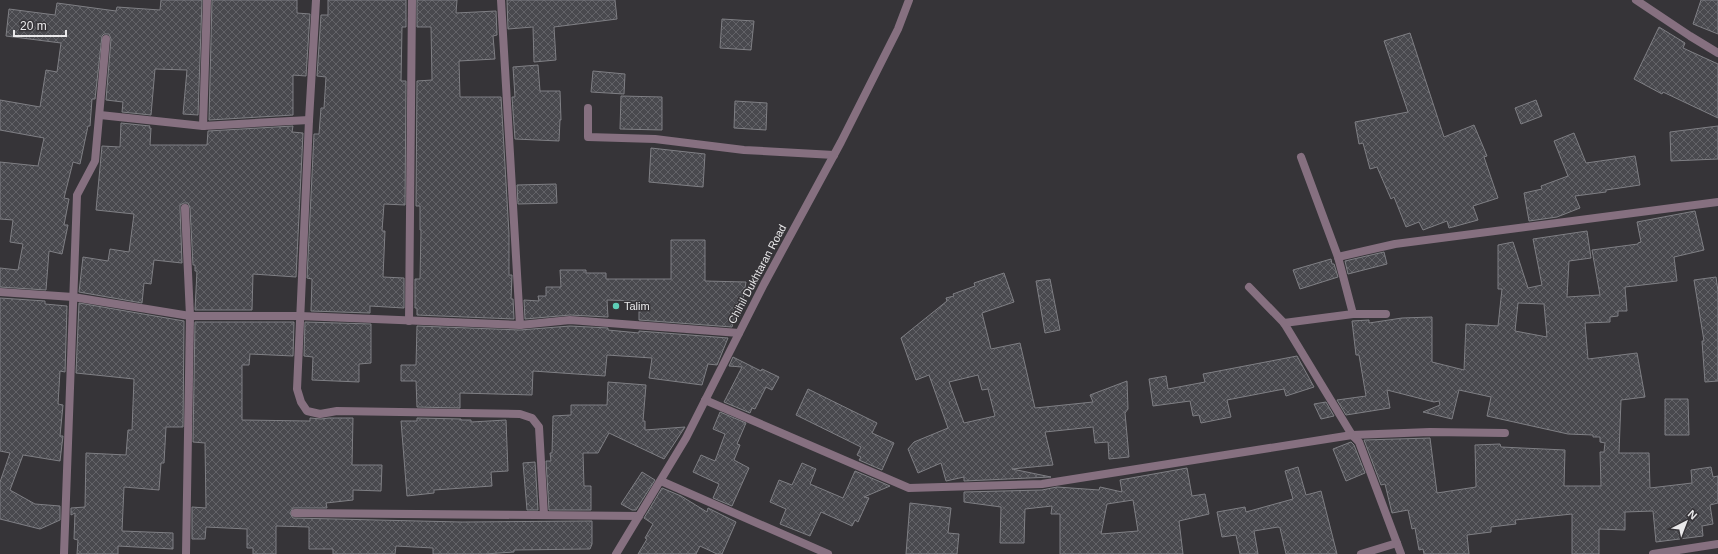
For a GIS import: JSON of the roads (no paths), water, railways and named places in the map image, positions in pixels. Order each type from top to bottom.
[{"type":"street","points":[[203,126],[207,0]]},
{"type":"street","points":[[316,0],[300,316],[298,389],[301,402],[307,411],[320,414],[337,411],[520,414],[532,418],[539,427],[544,515]]},
{"type":"street","points":[[409,321],[412,0]]},
{"type":"street","points":[[501,0],[520,325]]},
{"type":"street","name":"Chihil Dukhtaran Road","points":[[616,554],[686,438],[739,333],[834,155],[898,29],[909,0]]},
{"type":"street","points":[[1636,0],[1718,53]]},
{"type":"street","points":[[64,554],[77,195],[96,162],[106,39]]},
{"type":"street","points":[[588,108],[588,137],[655,139],[744,150],[834,155]]},
{"type":"street","points":[[100,115],[203,126],[309,120]]},
{"type":"street","points":[[1301,157],[1338,258],[1353,314]]},
{"type":"street","points":[[1338,258],[1395,244],[1718,202]]},
{"type":"street","points":[[186,208],[190,316],[186,554]]},
{"type":"street","points":[[1249,287],[1284,323],[1352,435],[1359,442],[1400,554]]},
{"type":"street","points":[[0,292],[74,297],[190,316],[300,316],[520,325],[570,320],[739,333]]},
{"type":"street","points":[[1284,323],[1353,314],[1386,314]]},
{"type":"street","points":[[705,400],[909,488],[1042,484],[1352,435],[1430,432],[1505,433]]},
{"type":"street","points":[[661,481],[828,554]]},
{"type":"street","points":[[296,513],[639,516]]},
{"type":"street","points":[[1361,554],[1397,543]]},
{"type":"street","points":[[1653,554],[1718,544]]},
{"type":"place","name":"Talim","points":[[616,306]]}]
